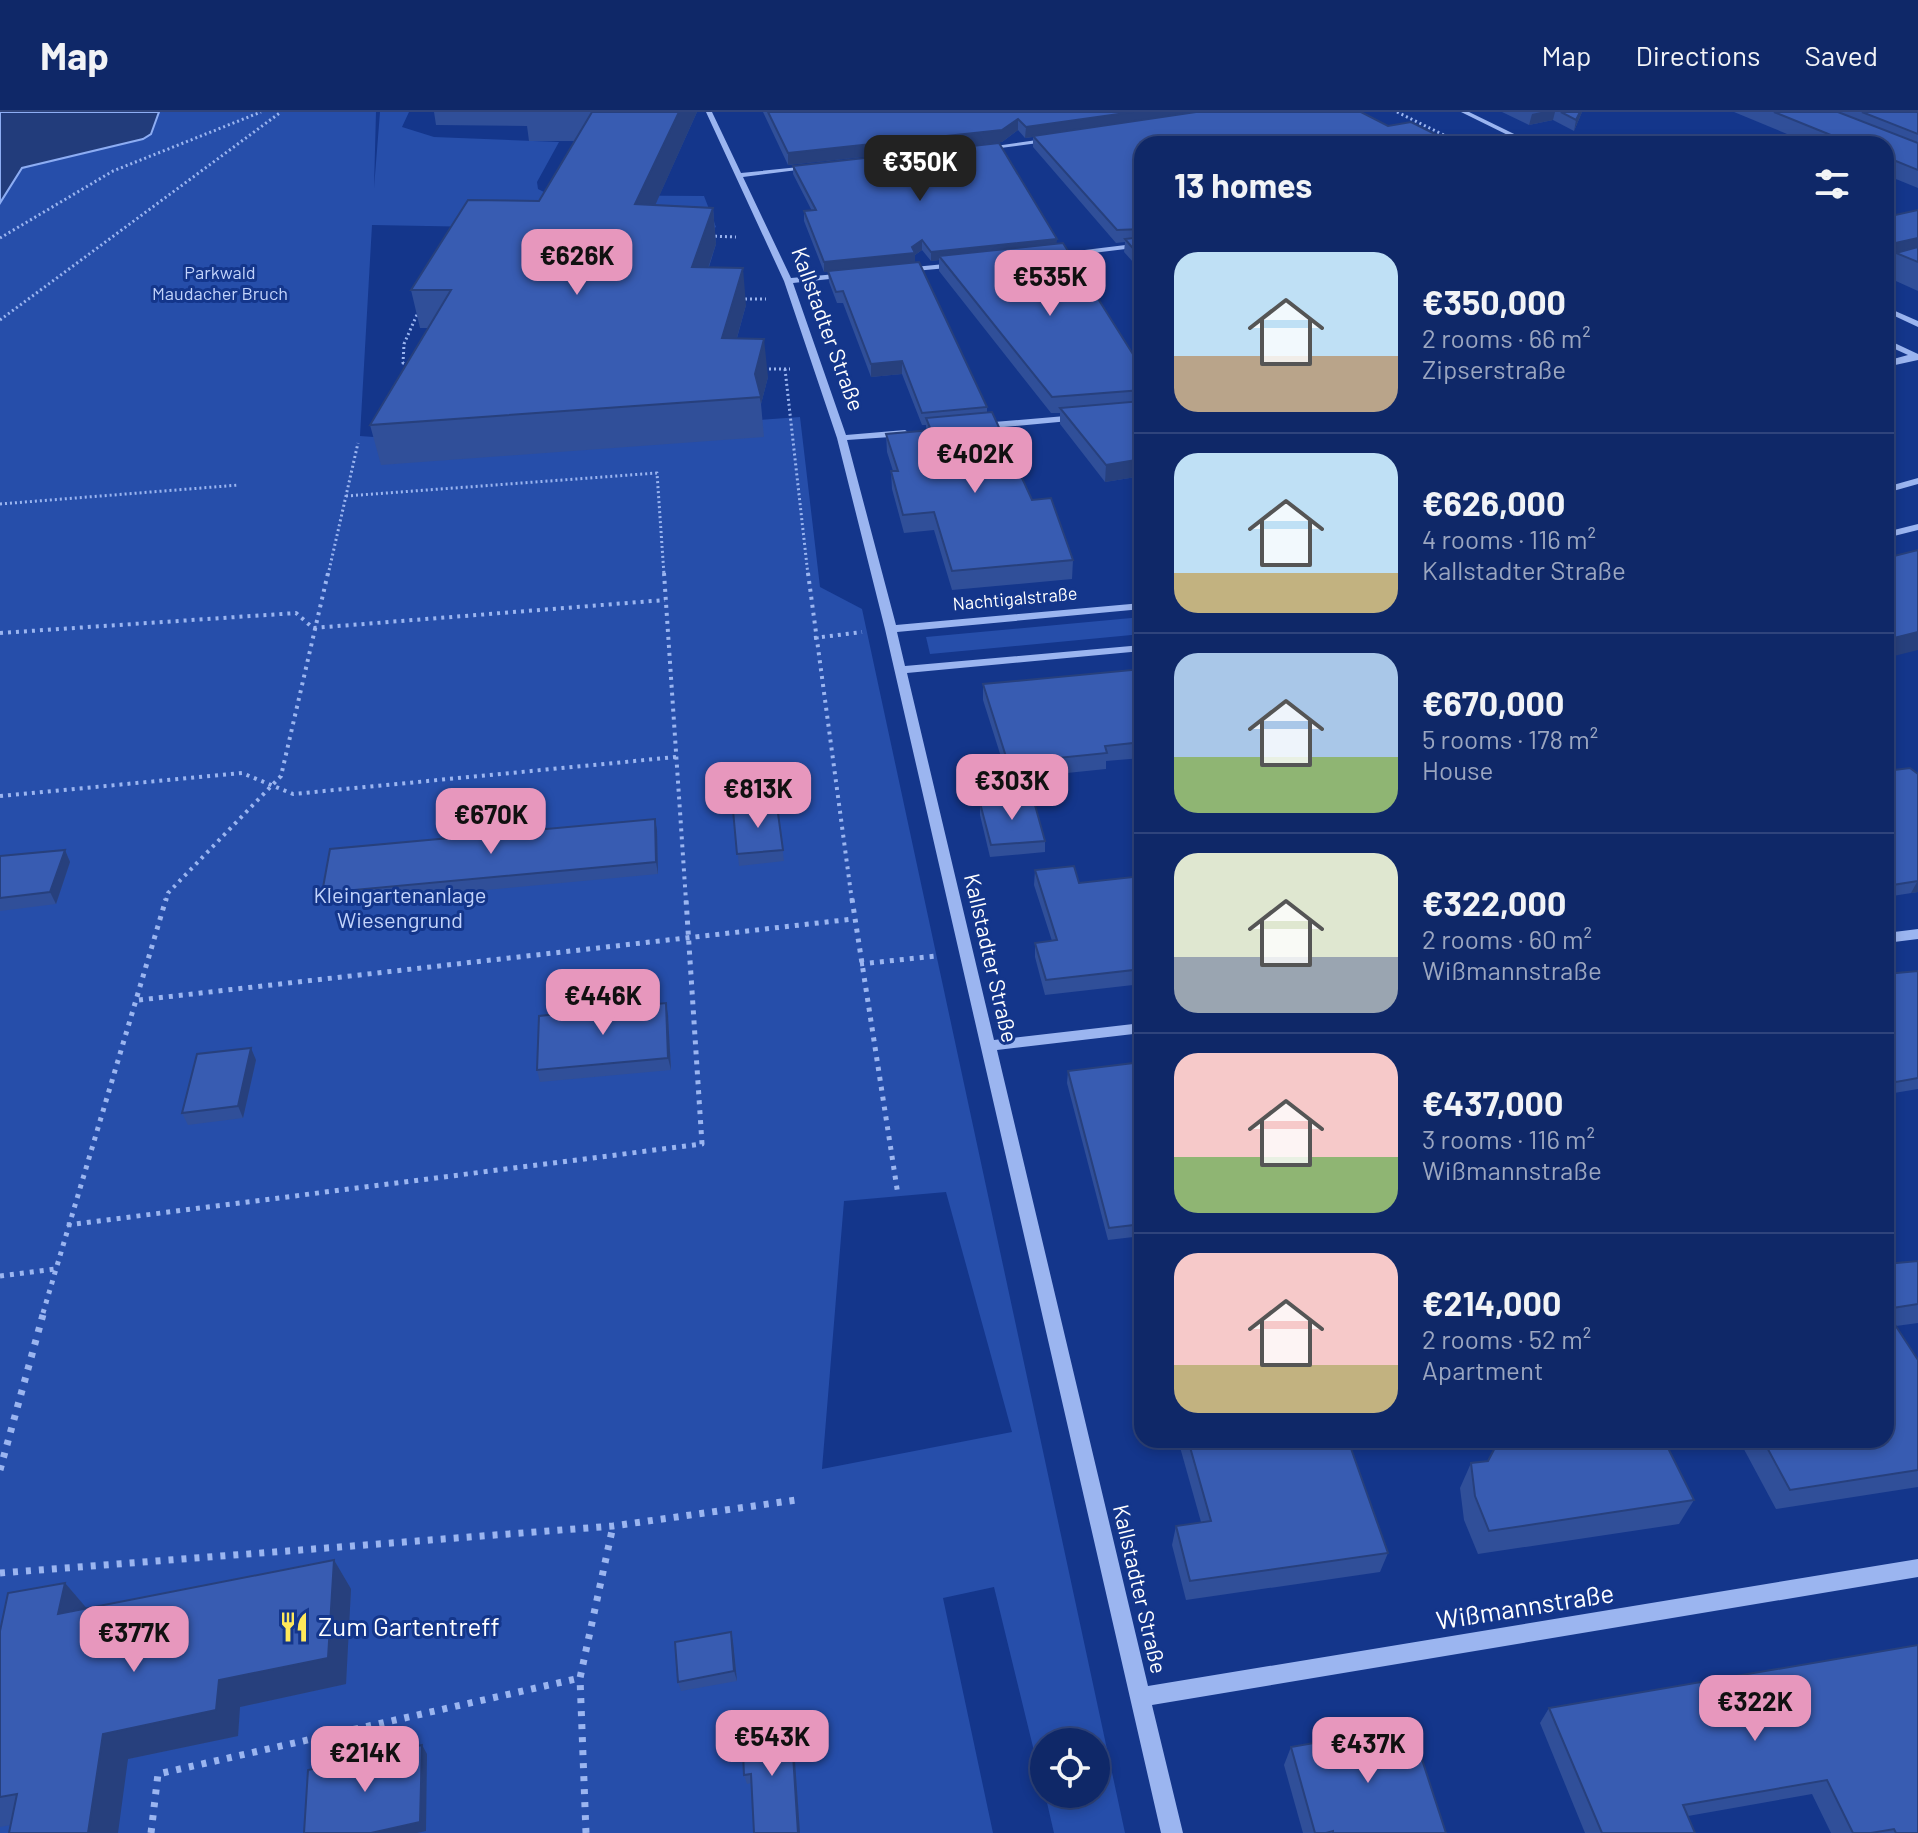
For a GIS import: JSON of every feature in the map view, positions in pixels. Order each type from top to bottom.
[{"type":"street","name":"Kallstadter Straße","points":[[709,112],[742,175],[788,281],[842,438],[891,629],[1172,1833]]},
{"type":"street","points":[[1464,112],[1515,136]]},
{"type":"street","points":[[968,150],[1060,138]]},
{"type":"street","points":[[742,175],[816,167]]},
{"type":"street","points":[[1034,258],[1134,246]]},
{"type":"street","points":[[896,271],[973,264]]},
{"type":"street","points":[[788,281],[865,274]]},
{"type":"street","points":[[1894,313],[1918,324]]},
{"type":"street","points":[[1894,346],[1916,357]]},
{"type":"street","points":[[1894,362],[1916,357]]},
{"type":"street","points":[[963,428],[1084,417]]},
{"type":"street","points":[[842,438],[918,432]]},
{"type":"street","points":[[1894,488],[1918,481]]},
{"type":"street","points":[[1894,533],[1918,527]]},
{"type":"street","name":"Nachtigalstraße","points":[[891,629],[1134,607]]},
{"type":"street","points":[[900,670],[1134,649]]},
{"type":"street","points":[[1894,937],[1918,934]]},
{"type":"street","points":[[987,1046],[1134,1029]]},
{"type":"street","name":"Wißmannstraße","points":[[1141,1697],[1918,1568]]},
{"type":"path","points":[[0,238],[113,171],[261,112]]},
{"type":"path","points":[[0,320],[281,112]]},
{"type":"path","points":[[1397,112],[1446,136]]},
{"type":"path","points":[[706,236],[769,237]]},
{"type":"path","points":[[733,299],[795,299]]},
{"type":"path","points":[[419,363],[403,363],[404,344],[421,308]]},
{"type":"path","points":[[753,368],[819,370]]},
{"type":"path","points":[[785,369],[814,638],[853,919],[898,1195]]},
{"type":"path","points":[[0,1470],[67,1225],[138,1000],[168,893],[281,776],[358,443]]},
{"type":"path","points":[[67,1225],[702,1144],[657,473],[346,496]]},
{"type":"path","points":[[0,504],[239,485]]},
{"type":"path","points":[[0,633],[296,613],[313,628],[665,600]]},
{"type":"path","points":[[814,638],[891,629]]},
{"type":"path","points":[[0,796],[242,773],[293,794],[676,757]]},
{"type":"path","points":[[138,1000],[853,919]]},
{"type":"path","points":[[860,964],[964,952]]},
{"type":"path","points":[[0,1276],[55,1269]]},
{"type":"path","points":[[0,1573],[613,1526],[796,1500]]},
{"type":"path","points":[[586,1833],[580,1678],[613,1526]]},
{"type":"path","points":[[151,1833],[158,1774],[580,1678]]},
{"type":"green space","points":[[159,112],[376,112],[374,188],[380,112],[409,112],[402,127],[434,137],[559,142],[537,182],[538,189],[550,195],[704,196],[716,227],[709,231],[372,225],[360,436],[456,443],[800,417],[820,587],[862,609],[1102,1728],[1030,1728],[1030,1735],[994,1587],[943,1598],[993,1833],[0,1833],[0,203],[22,168],[143,139],[151,134]],"holes":[[[946,1192],[1012,1432],[822,1469],[844,1201]]]},
{"type":"green space","points":[[1134,618],[1134,635],[930,654],[926,637]]},
{"type":"green space","points":[[1110,1763],[1125,1833],[1054,1833],[1048,1808],[1110,1808]]},
{"type":"shaded area","points":[[0,112],[159,112],[151,134],[143,139],[22,168],[0,203]]},
{"type":"building","points":[[592,112],[679,112],[635,204],[713,208],[692,267],[743,268],[722,338],[764,339],[755,374],[761,397],[370,425],[451,290],[411,290],[468,200],[539,201]]},
{"type":"building","points":[[768,112],[1133,112],[1026,127],[1018,119],[1002,130],[788,153]]},
{"type":"building","points":[[1196,112],[1361,112],[1388,126],[1411,122],[1439,136],[1134,136],[1134,229],[1117,230],[1033,136]]},
{"type":"building","points":[[1561,112],[1580,112],[1576,120]]},
{"type":"building","points":[[1774,112],[1838,112],[1918,143],[1918,170],[1894,160],[1894,136],[1833,136]]},
{"type":"building","points":[[1862,112],[1918,112],[1918,134]]},
{"type":"building","points":[[999,143],[1057,239],[931,252],[922,240],[912,247],[915,253],[824,262],[804,211],[816,210],[793,166]]},
{"type":"building","points":[[1918,210],[1918,238],[1895,243],[1894,247],[1894,215]]},
{"type":"building","points":[[1134,238],[1134,250],[1125,239]]},
{"type":"building","points":[[1063,243],[1134,356],[1134,391],[1052,397],[939,256]]},
{"type":"building","points":[[1918,247],[1918,262],[1896,253]]},
{"type":"building","points":[[919,262],[987,407],[922,413],[902,361],[871,364],[843,291],[836,292],[828,271]]},
{"type":"building","points":[[1134,402],[1134,460],[1106,465],[1060,408]]},
{"type":"building","points":[[992,412],[1032,500],[1051,498],[1073,560],[952,571],[934,512],[903,515],[891,471],[898,471],[886,434],[931,430],[926,418]]},
{"type":"building","points":[[1918,550],[1918,632],[1894,638],[1894,556]]},
{"type":"building","points":[[1134,670],[1134,743],[1105,746],[1107,753],[1008,763],[983,684]]},
{"type":"building","points":[[1910,768],[1918,774],[1918,881],[1894,885],[1894,770]]},
{"type":"building","points":[[1033,798],[1045,841],[991,845],[980,803]]},
{"type":"building","points":[[777,806],[783,850],[737,854],[733,810]]},
{"type":"building","points":[[655,819],[656,862],[322,893],[330,849]]},
{"type":"building","points":[[65,850],[50,892],[0,898],[0,856]]},
{"type":"building","points":[[1074,866],[1079,883],[1134,877],[1134,970],[1046,980],[1035,943],[1057,940],[1035,870]]},
{"type":"building","points":[[1918,971],[1918,1078],[1896,1082],[1894,1080],[1894,973]]},
{"type":"building","points":[[666,1003],[668,1058],[537,1070],[539,1016]]},
{"type":"building","points":[[251,1048],[238,1106],[182,1113],[197,1054]]},
{"type":"building","points":[[1134,1063],[1134,1225],[1109,1228],[1068,1071]]},
{"type":"building","points":[[1918,1261],[1918,1304],[1894,1308],[1894,1263]]},
{"type":"building","points":[[1894,1323],[1918,1360],[1918,1470],[1790,1490],[1767,1448],[1894,1448]]},
{"type":"building","points":[[1190,1448],[1351,1448],[1388,1553],[1190,1581],[1176,1526],[1211,1521]]},
{"type":"building","points":[[1495,1448],[1668,1448],[1694,1500],[1489,1531],[1475,1496],[1471,1463],[1488,1461]]},
{"type":"building","points":[[334,1560],[328,1658],[219,1680],[216,1710],[103,1734],[88,1833],[9,1833],[17,1794],[0,1797],[0,1631],[8,1593],[65,1583],[58,1614]]},
{"type":"building","points":[[731,1632],[734,1671],[678,1682],[675,1642]]},
{"type":"building","points":[[1918,1645],[1918,1833],[1896,1833],[1894,1829],[1853,1833],[1827,1780],[1683,1805],[1695,1833],[1602,1833],[1549,1708]]},
{"type":"building","points":[[791,1723],[798,1833],[754,1833],[751,1774],[744,1775],[742,1731]]},
{"type":"building","points":[[1411,1726],[1446,1833],[1315,1833],[1291,1747]]},
{"type":"building","points":[[422,1745],[420,1822],[371,1833],[304,1833],[308,1770]]},
{"type":"place","name":"Zum Gartentreff","points":[[294,1627]]},
{"type":"park label","name":"Parkwald Maudacher Bruch","points":[[220,283]]},
{"type":"park label","name":"Kleingartenanlage Wiesengrund","points":[[400,908]]}]
